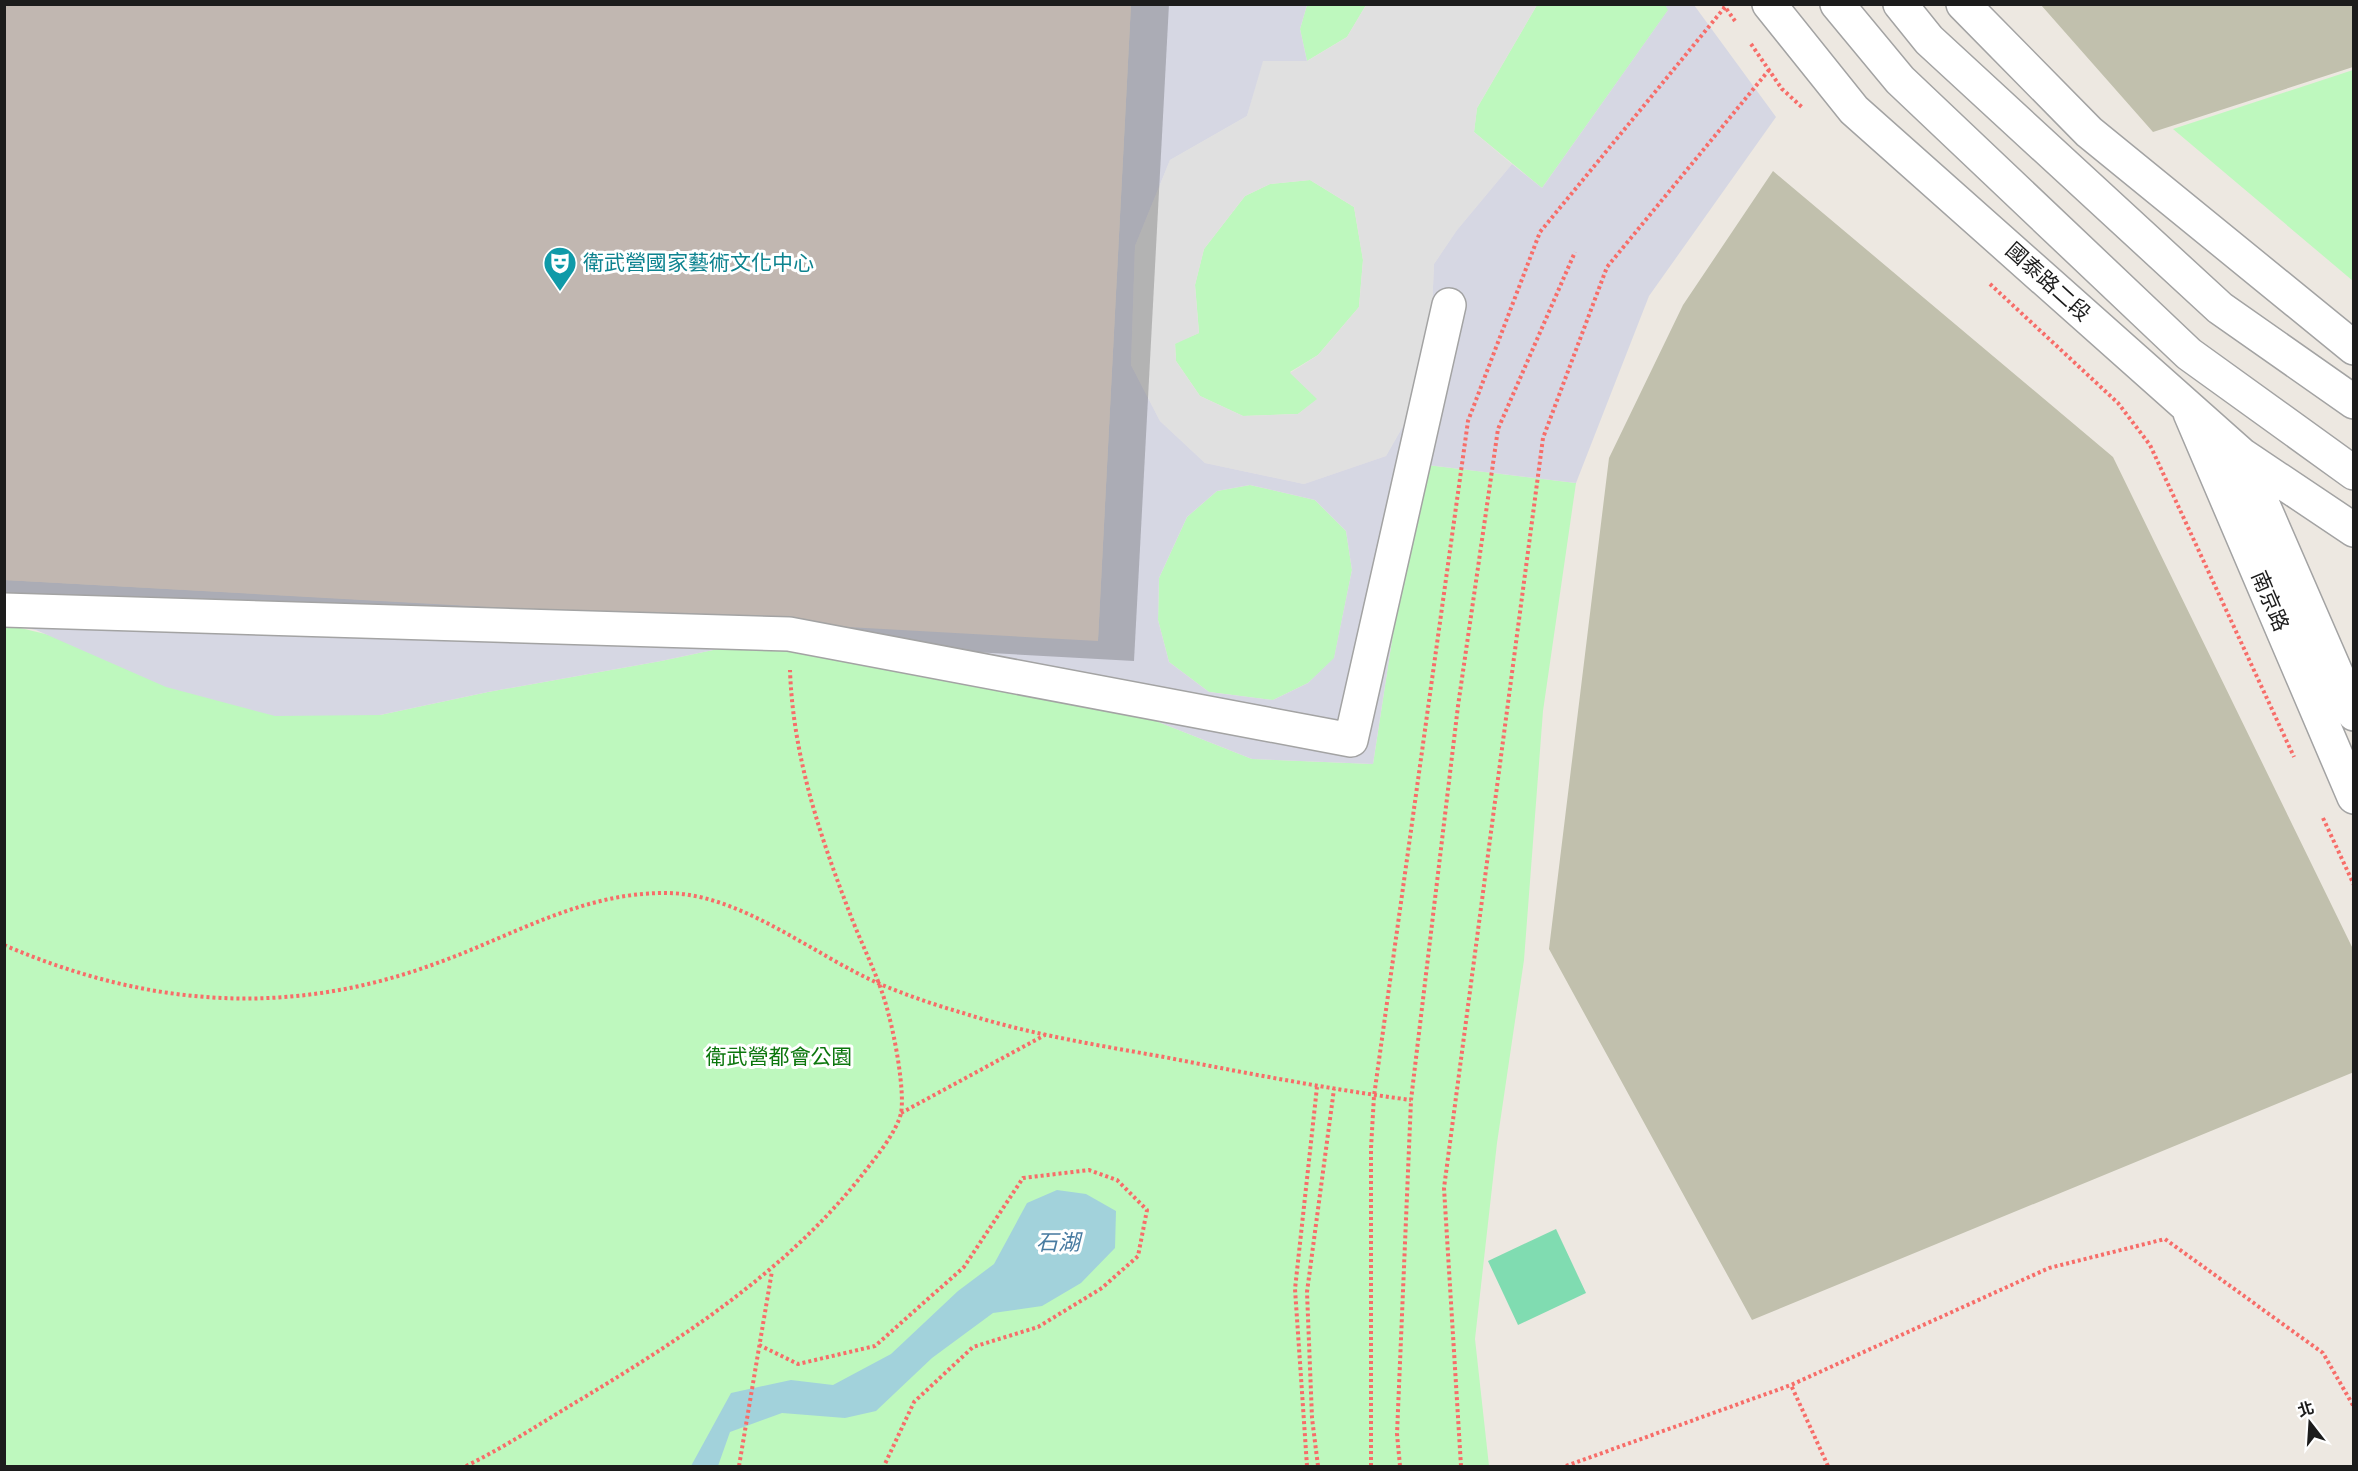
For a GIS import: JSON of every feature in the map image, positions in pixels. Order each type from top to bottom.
[{"type":"street","name":"國泰路二段","points":[[1770,4],[1854,110],[2242,455],[2354,530]]},
{"type":"street","name":"國泰路二段","points":[[1836,4],[1900,80],[2189,354],[2354,473]]},
{"type":"street","points":[[1900,4],[1929,40],[2220,308],[2354,402]]},
{"type":"street","points":[[1963,4],[2089,132],[2354,348]]},
{"type":"street","points":[[4,609],[789,634],[1351,740],[1449,306]]},
{"type":"street","name":"南京路","points":[[2189,354],[2242,455],[2354,714]]},
{"type":"street","name":"南京路","points":[[2187,406],[2354,797]]},
{"type":"path","points":[[1371,1467],[1371,1148],[1374,1096],[1468,421],[1540,232],[1724,6],[1738,25]]},
{"type":"path","points":[[1750,43],[1782,89],[1808,113]]},
{"type":"path","points":[[1461,1467],[1444,1188],[1543,438],[1607,267],[1769,70]]},
{"type":"path","points":[[1400,1467],[1397,1434],[1411,1100],[1458,706],[1498,429],[1575,252]]},
{"type":"path","points":[[1989,282],[2118,403],[2150,445],[2299,767]]},
{"type":"path","points":[[466,1467],[605,1385],[684,1333],[772,1270],[855,1185],[881,1152],[901,1113],[897,1055],[880,984],[830,863],[809,797],[795,727],[789,634]]},
{"type":"path","points":[[2319,810],[2354,885]]},
{"type":"path","points":[[4,945],[38,960],[138,988],[203,998],[266,1000],[306,996],[400,975],[446,960],[548,916],[614,898],[668,892],[693,895],[745,914],[880,984],[963,1014],[1046,1034],[1317,1087],[1411,1100]]},
{"type":"path","points":[[901,1113],[1046,1034]]},
{"type":"path","points":[[1307,1467],[1295,1289],[1317,1087]]},
{"type":"path","points":[[1318,1467],[1312,1418],[1307,1292],[1334,1089]]},
{"type":"path","points":[[759,1345],[798,1364],[875,1346],[964,1267],[1023,1178],[1089,1170],[1117,1180],[1147,1210],[1138,1256],[1102,1288],[1038,1327],[973,1347],[914,1402],[884,1467]]},
{"type":"path","points":[[1566,1467],[1791,1385],[2049,1268],[2165,1239],[2323,1353],[2354,1407]]},
{"type":"path","points":[[739,1467],[772,1270]]},
{"type":"path","points":[[1791,1385],[1828,1467]]},
{"type":"shaded area","points":[[1131,5],[1307,5],[1300,29],[1307,61],[1263,61],[1247,116],[1170,160],[1135,246],[1131,365],[1160,421],[1205,463],[1304,484],[1386,456],[1418,400],[1432,310],[1434,264],[1457,230],[1512,164],[1542,188],[1668,10],[1665,5],[1694,5],[1776,117],[1649,296],[1576,483],[1419,464],[1373,764],[1252,759],[1161,723],[1078,682],[789,634],[380,715],[275,716],[166,687],[36,630],[5,624],[4,580],[1098,640]],"holes":[[[1250,485],[1315,500],[1346,531],[1352,570],[1334,658],[1308,683],[1273,700],[1209,692],[1169,662],[1158,620],[1159,578],[1187,517],[1217,491]]]},
{"type":"shaded area","points":[[1366,5],[1537,5],[1477,108],[1474,132],[1512,164],[1457,230],[1434,264],[1432,310],[1418,400],[1386,456],[1304,484],[1205,463],[1160,421],[1131,365],[1135,246],[1170,160],[1247,116],[1262,61],[1307,61],[1347,37]],"holes":[[[1310,180],[1354,207],[1363,260],[1359,307],[1318,355],[1290,373],[1317,399],[1298,414],[1243,416],[1200,396],[1176,361],[1175,344],[1199,333],[1195,285],[1204,249],[1245,196],[1270,184]]]},
{"type":"shaded area","points":[[2041,5],[2353,5],[2353,67],[2153,132]]},
{"type":"shaded area","points":[[1773,171],[2113,457],[2353,949],[2354,1072],[1752,1320],[1549,949],[1609,458],[1683,305]]},
{"type":"green space","points":[[1665,4],[1669,9],[1542,188],[1474,132],[1477,108],[1537,5]]},
{"type":"green space","points":[[1307,5],[1366,5],[1347,37],[1307,61],[1300,29]]},
{"type":"green space","points":[[2354,70],[2353,281],[2173,129]]},
{"type":"green space","points":[[1310,180],[1354,207],[1363,260],[1359,307],[1318,355],[1290,372],[1318,399],[1298,414],[1243,416],[1200,396],[1176,361],[1175,343],[1199,333],[1195,285],[1204,249],[1245,196],[1270,184]]},
{"type":"green space","name":"衛武營都會公園","points":[[1419,464],[1576,483],[1543,711],[1524,960],[1497,1143],[1475,1339],[1489,1466],[5,1466],[4,624],[380,715],[789,634],[1078,682],[1161,723],[1252,759],[1373,764]]},
{"type":"green space","points":[[1250,485],[1315,500],[1346,531],[1352,570],[1334,659],[1308,683],[1273,700],[1209,692],[1169,662],[1158,620],[1159,578],[1187,517],[1217,491]]},
{"type":"green space","points":[[1556,1229],[1586,1293],[1518,1325],[1488,1261]]},
{"type":"water","name":"石湖","points":[[1057,1190],[1086,1194],[1116,1211],[1115,1248],[1081,1283],[1042,1306],[993,1313],[932,1358],[876,1411],[845,1418],[782,1413],[730,1432],[718,1466],[691,1466],[731,1393],[791,1380],[833,1385],[891,1354],[958,1291],[994,1264],[1027,1203]]},
{"type":"building","name":"衛武營國家藝術文化中心","points":[[4,4],[1131,4],[1098,641],[4,580]]},
{"type":"place","name":"衛武營國家藝術文化中心","points":[[560,292]]}]
